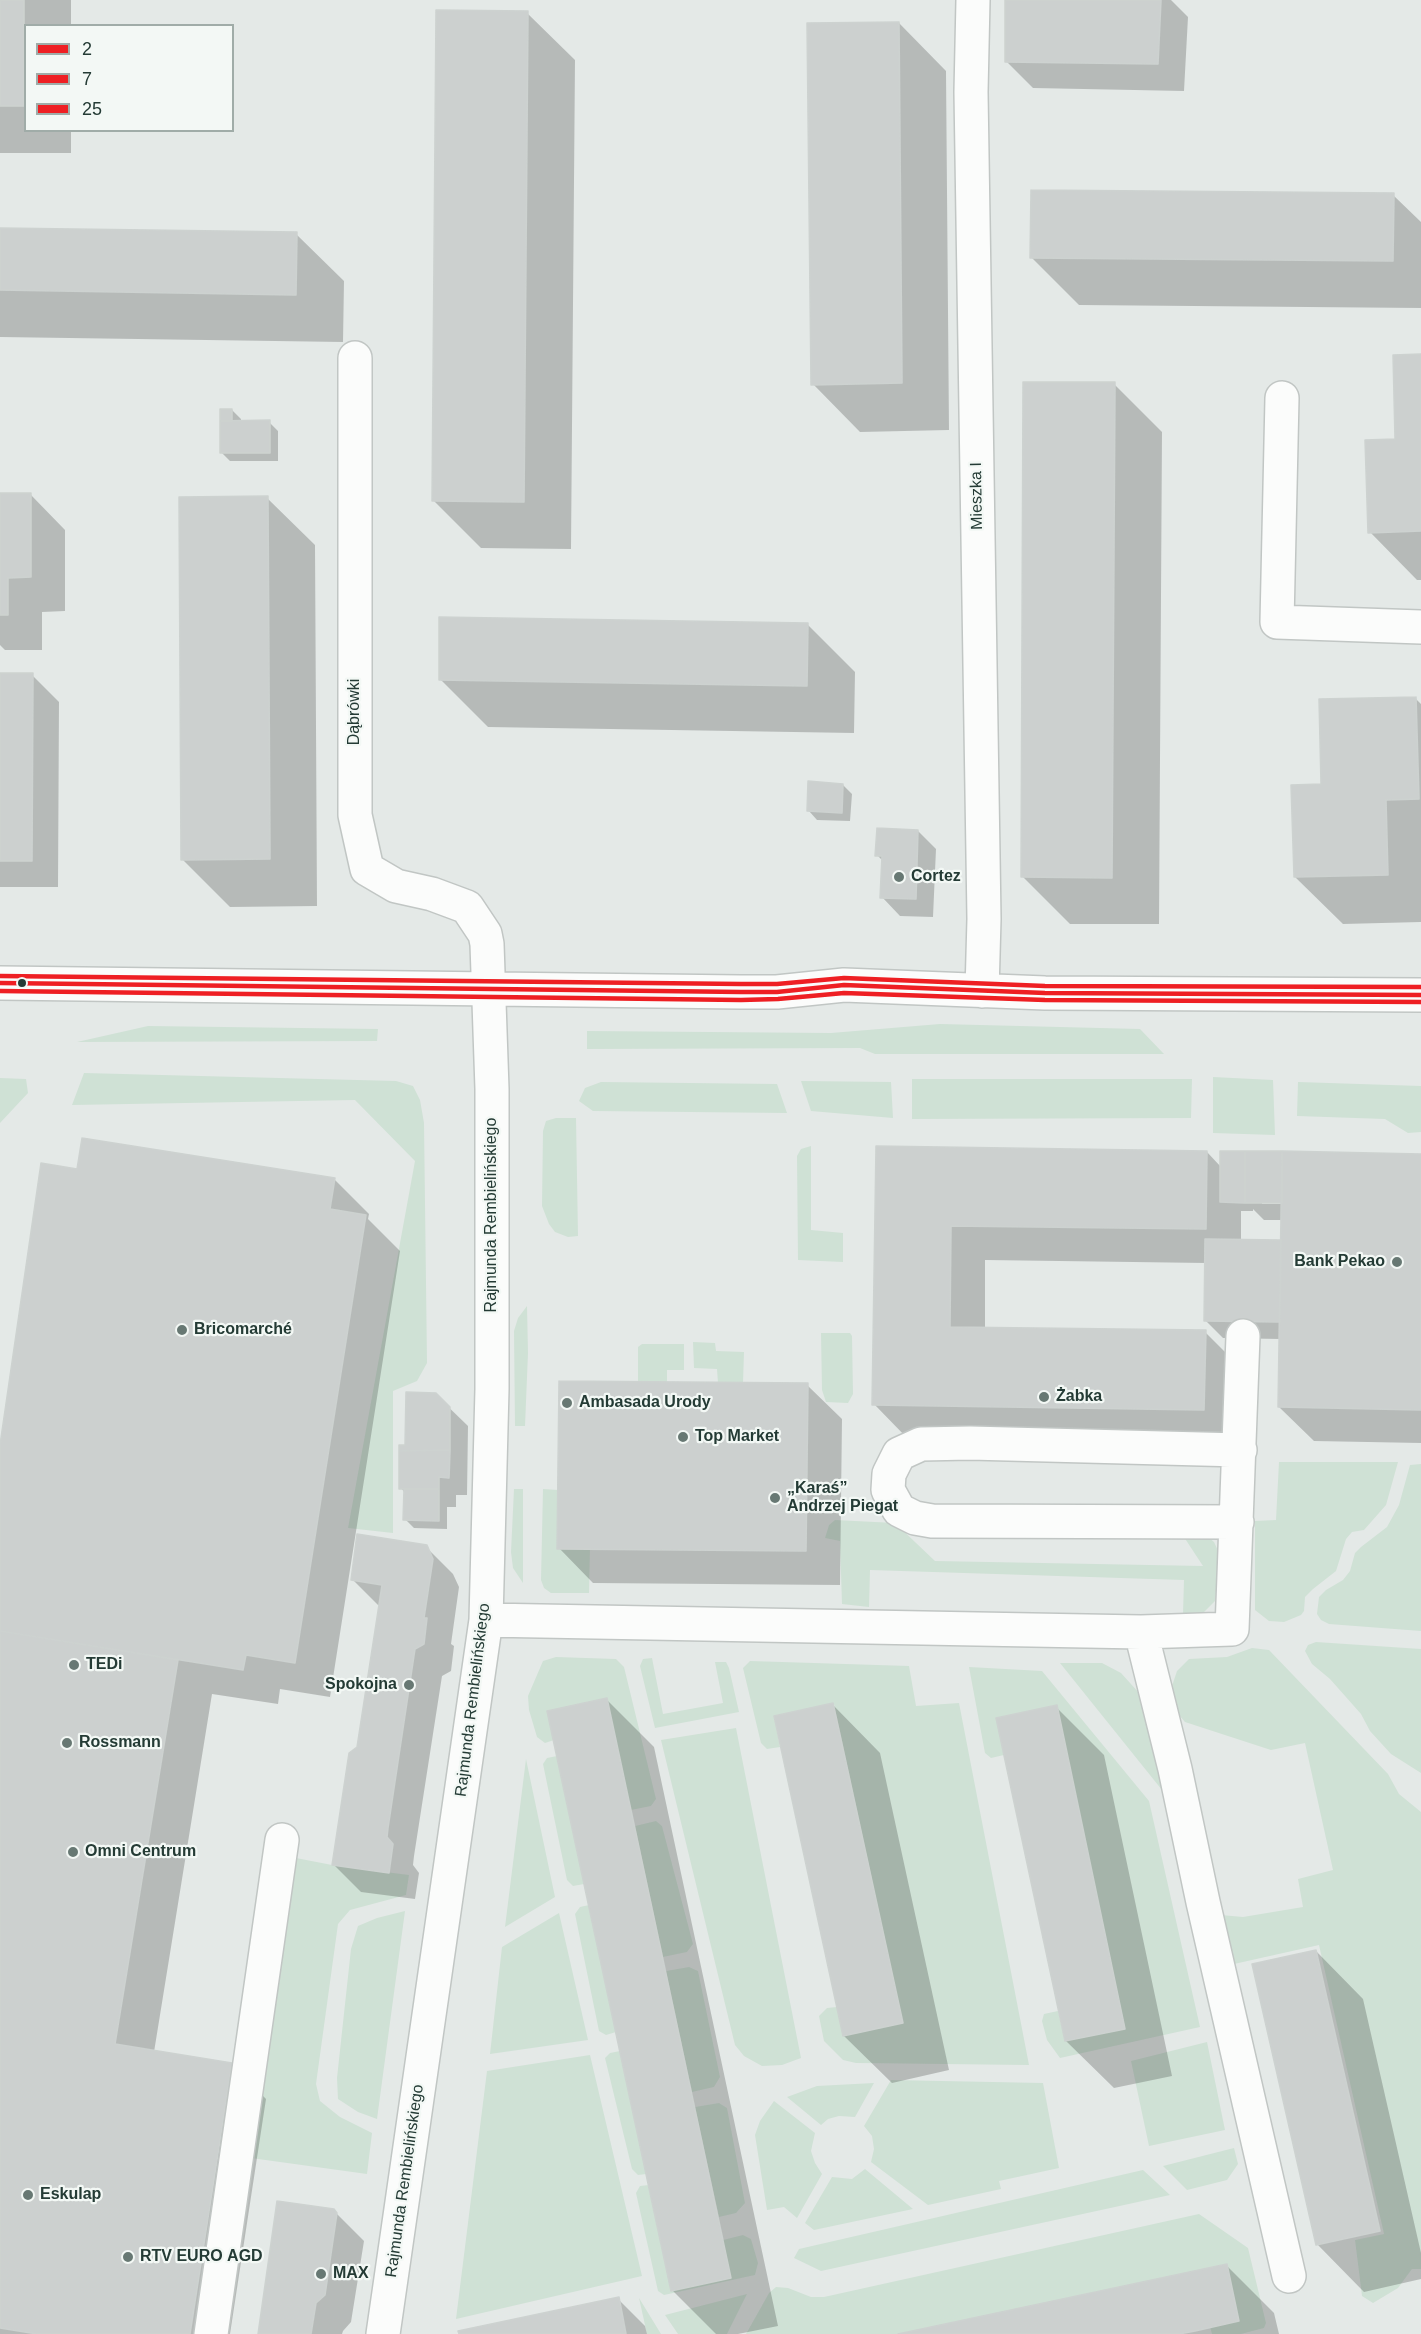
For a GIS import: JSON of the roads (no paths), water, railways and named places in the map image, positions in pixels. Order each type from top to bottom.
[{"type":"street","name":"Mieszka I","points":[[973,0],[971,92],[983,872],[982,991]]},
{"type":"street","name":"Dąbrówki","points":[[355,358],[355,815],[368,869],[396,886],[432,894],[467,907],[484,934],[489,989]]},
{"type":"street","points":[[1282,398],[1277,622],[1421,627]]},
{"type":"street","points":[[0,983],[777,992],[844,986],[982,991],[1421,995]]},
{"type":"street","name":"Rajmunda Rembielińskiego","points":[[383,2334],[486,1620],[492,1366],[492,1089],[489,989]]},
{"type":"street","points":[[486,1620],[1141,1632],[1232,1629],[1243,1336]]},
{"type":"street","points":[[1237,1522],[932,1521],[915,1518],[899,1510],[888,1490],[888,1474],[899,1454],[921,1444],[970,1443],[1240,1450]]},
{"type":"street","points":[[1141,1632],[1175,1769],[1203,1902],[1289,2276]]},
{"type":"street","points":[[211,2334],[282,1840]]},
{"type":"place","name":"Cortez","points":[[899,877]]},
{"type":"place","name":"Bank Pekao","points":[[1397,1262]]},
{"type":"place","name":"Bricomarché","points":[[182,1330]]},
{"type":"place","name":"Żabka","points":[[1044,1397]]},
{"type":"place","name":"Ambasada Urody","points":[[567,1403]]},
{"type":"place","name":"Top Market","points":[[683,1437]]},
{"type":"place","name":"„Karaś” Andrzej Piegat","points":[[775,1498]]},
{"type":"place","name":"TEDi","points":[[74,1665]]},
{"type":"place","name":"Spokojna","points":[[409,1685]]},
{"type":"place","name":"Rossmann","points":[[67,1743]]},
{"type":"place","name":"Omni Centrum","points":[[73,1852]]},
{"type":"place","name":"Eskulap","points":[[28,2195]]},
{"type":"place","name":"RTV EURO AGD","points":[[128,2257]]},
{"type":"place","name":"MAX","points":[[321,2274]]}]
